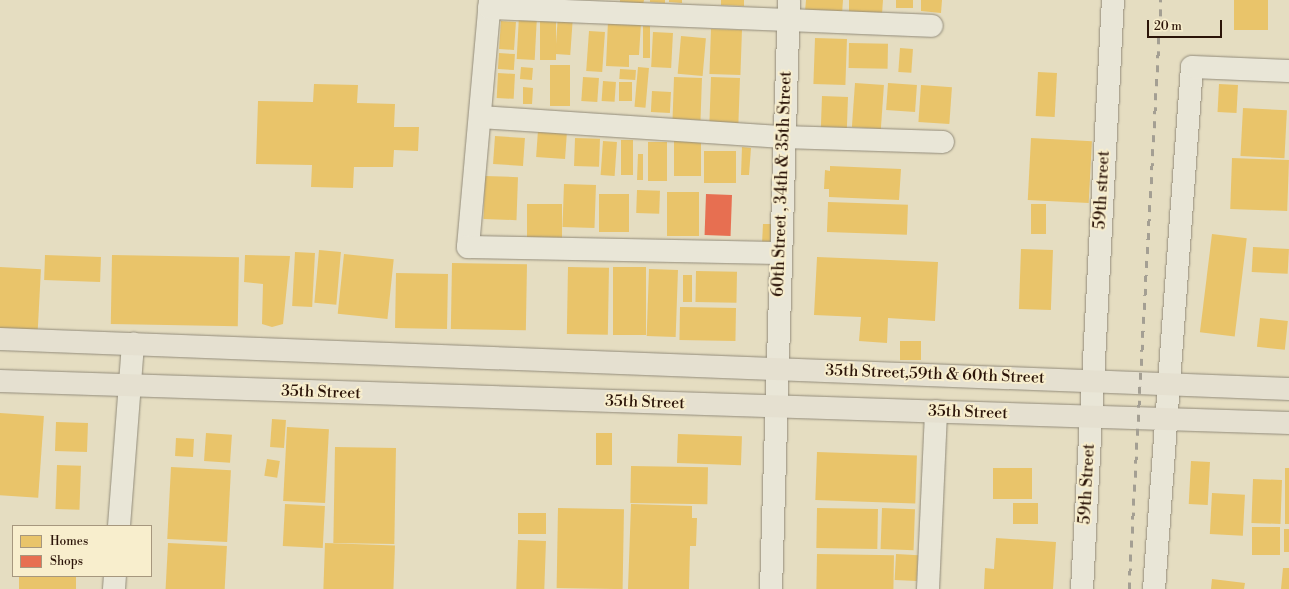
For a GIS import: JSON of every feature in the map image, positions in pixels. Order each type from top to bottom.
[{"type":"main road","points":[[0,339],[778,368]]},
{"type":"main road","name":"35th Street,59th & 60th Street","points":[[778,368],[1289,389]]},
{"type":"main road","name":"35th Street","points":[[0,381],[1289,423]]},
{"type":"street","name":"59th street","points":[[1092,380],[1113,0]]},
{"type":"street","points":[[779,253],[468,247],[489,4],[788,10],[932,26]]},
{"type":"street","name":"60th Street , 34th & 35th Street","points":[[771,589],[778,368],[779,253],[788,10]]},
{"type":"street","points":[[1154,589],[1192,68],[1289,71]]},
{"type":"street","points":[[480,118],[783,138],[943,142]]},
{"type":"street","points":[[119,525],[133,344]]},
{"type":"street","name":"59th Street","points":[[1082,589],[1092,380]]},
{"type":"street","points":[[928,589],[936,411]]},
{"type":"street","points":[[114,589],[115,577]]},
{"type":"building: Homes","points":[[620,0],[644,0],[643,5],[620,3]]},
{"type":"building: Homes","points":[[650,0],[665,0],[665,3],[650,2]]},
{"type":"building: Homes","points":[[669,0],[682,0],[682,3],[669,2]]},
{"type":"building: Homes","points":[[721,0],[744,0],[744,6],[721,5]]},
{"type":"building: Homes","points":[[806,0],[843,0],[842,14],[805,12]]},
{"type":"building: Homes","points":[[849,0],[883,0],[882,14],[849,12]]},
{"type":"building: Homes","points":[[896,0],[913,0],[913,8],[896,8]]},
{"type":"building: Homes","points":[[921,0],[942,0],[941,13],[921,11]]},
{"type":"building: Homes","points":[[1234,0],[1268,0],[1268,30],[1234,30]]},
{"type":"building: Homes","points":[[519,15],[537,16],[535,60],[517,59]]},
{"type":"building: Homes","points":[[540,15],[556,15],[556,60],[540,60]]},
{"type":"building: Homes","points":[[558,15],[573,16],[570,55],[555,54]]},
{"type":"building: Homes","points":[[501,21],[516,22],[514,50],[499,49]]},
{"type":"building: Homes","points":[[608,21],[641,23],[639,55],[629,55],[629,67],[606,66]]},
{"type":"building: Homes","points":[[643,26],[650,26],[650,58],[643,58]]},
{"type":"building: Homes","points":[[711,29],[742,30],[740,75],[709,74]]},
{"type":"building: Homes","points":[[589,31],[605,32],[602,72],[586,71]]},
{"type":"building: Homes","points":[[653,32],[673,33],[671,68],[651,67]]},
{"type":"building: Homes","points":[[681,36],[706,38],[703,76],[678,74]]},
{"type":"building: Homes","points":[[815,38],[847,39],[845,85],[813,84]]},
{"type":"building: Homes","points":[[849,43],[888,44],[888,69],[849,68]]},
{"type":"building: Homes","points":[[900,48],[913,49],[911,73],[898,72]]},
{"type":"building: Homes","points":[[499,53],[515,54],[514,70],[498,69]]},
{"type":"building: Homes","points":[[550,65],[570,65],[570,106],[550,106]]},
{"type":"building: Homes","points":[[521,67],[533,68],[532,80],[520,79]]},
{"type":"building: Homes","points":[[638,67],[649,68],[645,108],[635,107]]},
{"type":"building: Homes","points":[[620,69],[636,70],[635,80],[619,79]]},
{"type":"building: Homes","points":[[1038,72],[1057,73],[1055,117],[1036,116]]},
{"type":"building: Homes","points":[[498,73],[515,74],[514,99],[497,98]]},
{"type":"building: Homes","points":[[583,77],[599,78],[597,102],[581,101]]},
{"type":"building: Homes","points":[[674,77],[702,78],[701,120],[673,119]]},
{"type":"building: Homes","points":[[711,77],[740,78],[738,123],[709,122]]},
{"type":"building: Homes","points":[[603,81],[616,82],[615,102],[602,101]]},
{"type":"building: Homes","points":[[619,82],[632,82],[632,101],[619,101]]},
{"type":"building: Homes","points":[[855,83],[884,85],[881,129],[852,127]]},
{"type":"building: Homes","points":[[888,83],[917,85],[915,112],[886,110]]},
{"type":"building: Homes","points":[[314,84],[358,85],[357,103],[395,104],[394,127],[419,127],[418,151],[394,150],[393,167],[354,167],[353,188],[311,187],[312,165],[256,164],[258,101],[313,102]]},
{"type":"building: Homes","points":[[1219,84],[1238,85],[1237,113],[1218,112]]},
{"type":"building: Homes","points":[[921,85],[952,87],[949,124],[918,122]]},
{"type":"building: Homes","points":[[523,87],[533,88],[532,104],[523,104]]},
{"type":"building: Homes","points":[[652,91],[671,92],[670,113],[651,112]]},
{"type":"building: Homes","points":[[822,96],[848,97],[847,128],[821,127]]},
{"type":"building: Homes","points":[[1243,108],[1287,110],[1284,158],[1240,156]]},
{"type":"building: Homes","points":[[538,130],[567,132],[565,159],[536,157]]},
{"type":"building: Homes","points":[[495,136],[525,138],[523,166],[493,164]]},
{"type":"building: Homes","points":[[575,138],[600,139],[599,167],[574,166]]},
{"type":"building: Homes","points":[[1031,138],[1092,141],[1089,203],[1028,200]]},
{"type":"building: Homes","points":[[621,140],[633,140],[633,175],[621,175]]},
{"type":"building: Homes","points":[[674,140],[701,140],[701,176],[674,176]]},
{"type":"building: Homes","points":[[603,141],[617,142],[615,176],[601,175]]},
{"type":"building: Homes","points":[[648,142],[667,142],[667,181],[648,181]]},
{"type":"building: Homes","points":[[742,147],[751,148],[749,175],[741,175]]},
{"type":"building: Homes","points":[[704,151],[736,151],[736,183],[704,183]]},
{"type":"building: Homes","points":[[638,154],[643,154],[643,180],[637,180]]},
{"type":"building: Homes","points":[[1232,158],[1289,160],[1287,211],[1230,209]]},
{"type":"building: Homes","points":[[830,166],[901,169],[899,200],[829,197],[829,189],[824,189],[825,170],[830,171]]},
{"type":"building: Homes","points":[[485,176],[518,177],[516,220],[483,219]]},
{"type":"building: Homes","points":[[564,184],[596,185],[594,228],[562,227]]},
{"type":"building: Homes","points":[[637,190],[660,191],[659,214],[636,213]]},
{"type":"building: Homes","points":[[667,192],[699,192],[699,236],[667,236]]},
{"type":"building: Homes","points":[[599,194],[629,194],[629,232],[599,232]]},
{"type":"building: Homes","points":[[828,202],[908,205],[907,235],[827,232]]},
{"type":"building: Homes","points":[[527,204],[562,204],[562,247],[527,247]]},
{"type":"building: Homes","points":[[1031,204],[1046,204],[1046,234],[1031,234]]},
{"type":"building: Homes","points":[[763,224],[772,224],[770,244],[762,244]]},
{"type":"building: Homes","points":[[1212,234],[1247,238],[1235,337],[1200,332]]},
{"type":"building: Homes","points":[[1253,247],[1289,249],[1288,274],[1252,272]]},
{"type":"building: Homes","points":[[1021,249],[1053,250],[1051,310],[1019,309]]},
{"type":"building: Homes","points":[[319,250],[341,252],[336,305],[314,303]]},
{"type":"building: Homes","points":[[295,252],[315,253],[312,307],[292,306]]},
{"type":"building: Homes","points":[[344,254],[394,259],[387,319],[338,314]]},
{"type":"building: Homes","points":[[45,255],[101,257],[100,282],[44,280]]},
{"type":"building: Homes","points":[[112,255],[239,257],[238,326],[111,324]]},
{"type":"building: Homes","points":[[245,255],[290,256],[283,324],[272,327],[262,324],[263,284],[244,282]]},
{"type":"building: Homes","points":[[817,257],[938,262],[935,321],[888,318],[887,343],[859,341],[861,317],[814,315]]},
{"type":"building: Homes","points":[[452,263],[527,264],[526,330],[451,329]]},
{"type":"building: Homes","points":[[0,267],[41,269],[38,331],[0,329]]},
{"type":"building: Homes","points":[[568,267],[609,268],[608,335],[567,334]]},
{"type":"building: Homes","points":[[613,267],[646,267],[646,335],[613,335]]},
{"type":"building: Homes","points":[[649,269],[678,270],[676,337],[647,336]]},
{"type":"building: Homes","points":[[696,271],[737,272],[736,303],[695,302]]},
{"type":"building: Homes","points":[[396,273],[448,274],[447,329],[395,328]]},
{"type":"building: Homes","points":[[683,275],[692,275],[692,302],[683,302]]},
{"type":"building: Homes","points":[[680,307],[736,308],[735,341],[679,340]]},
{"type":"building: Homes","points":[[1260,318],[1288,321],[1285,350],[1257,347]]},
{"type":"building: Homes","points":[[900,341],[921,341],[921,360],[900,360]]},
{"type":"building: Homes","points":[[0,413],[44,416],[38,498],[0,495]]},
{"type":"building: Homes","points":[[272,419],[286,420],[284,448],[270,447]]},
{"type":"building: Homes","points":[[56,422],[88,423],[87,452],[55,451]]},
{"type":"building: Homes","points":[[287,427],[329,429],[325,503],[283,501]]},
{"type":"building: Homes","points":[[206,433],[232,435],[230,463],[204,461]]},
{"type":"building: Homes","points":[[596,433],[612,433],[612,465],[596,465]]},
{"type":"building: Homes","points":[[678,434],[742,436],[741,465],[677,463]]},
{"type":"building: Homes","points":[[176,438],[194,439],[193,457],[175,456]]},
{"type":"building: Homes","points":[[335,447],[396,448],[394,544],[333,543]]},
{"type":"building: Homes","points":[[817,452],[917,455],[915,503],[815,500]]},
{"type":"building: Homes","points":[[267,459],[280,461],[277,478],[264,476]]},
{"type":"building: Homes","points":[[1191,461],[1210,462],[1208,505],[1189,504]]},
{"type":"building: Homes","points":[[57,465],[81,466],[79,510],[55,509]]},
{"type":"building: Homes","points":[[631,466],[708,467],[707,504],[630,503]]},
{"type":"building: Homes","points":[[171,467],[231,470],[227,542],[167,539]]},
{"type":"building: Homes","points":[[993,468],[1032,468],[1032,499],[993,499]]},
{"type":"building: Homes","points":[[1285,468],[1289,468],[1289,524],[1285,524]]},
{"type":"building: Homes","points":[[1253,479],[1282,480],[1280,524],[1251,523]]},
{"type":"building: Homes","points":[[1212,493],[1245,495],[1243,536],[1210,534]]},
{"type":"building: Homes","points":[[1013,503],[1038,503],[1038,524],[1013,524]]},
{"type":"building: Homes","points":[[285,504],[325,506],[323,548],[283,546]]},
{"type":"building: Homes","points":[[631,504],[692,506],[692,518],[697,518],[696,546],[690,546],[689,589],[628,589]]},
{"type":"building: Homes","points":[[558,508],[624,509],[623,589],[557,588]]},
{"type":"building: Homes","points":[[817,508],[878,509],[877,549],[816,548]]},
{"type":"building: Homes","points":[[882,508],[915,509],[914,550],[881,549]]},
{"type":"building: Homes","points":[[518,513],[546,513],[546,534],[518,534]]},
{"type":"building: Homes","points":[[1252,527],[1280,527],[1280,555],[1252,555]]},
{"type":"building: Homes","points":[[1284,529],[1289,529],[1289,552],[1284,552]]},
{"type":"building: Homes","points":[[996,538],[1056,542],[1053,589],[984,589],[985,568],[994,569]]},
{"type":"building: Homes","points":[[518,540],[546,541],[544,589],[516,589]]},
{"type":"building: Homes","points":[[168,543],[227,546],[225,589],[166,589]]},
{"type":"building: Homes","points":[[325,543],[395,545],[393,589],[323,589]]},
{"type":"building: Homes","points":[[817,554],[894,555],[893,589],[816,589]]},
{"type":"building: Homes","points":[[896,554],[918,555],[917,581],[895,580]]},
{"type":"building: Homes","points":[[1283,568],[1289,568],[1289,589],[1281,589]]},
{"type":"building: Homes","points":[[19,577],[76,577],[76,589],[19,589]]},
{"type":"building: Homes","points":[[1212,579],[1245,583],[1244,589],[1211,589]]},
{"type":"building: Shops","points":[[706,194],[732,195],[731,236],[705,235]]},
{"type":"railway","points":[[1129,589],[1161,0]]}]
